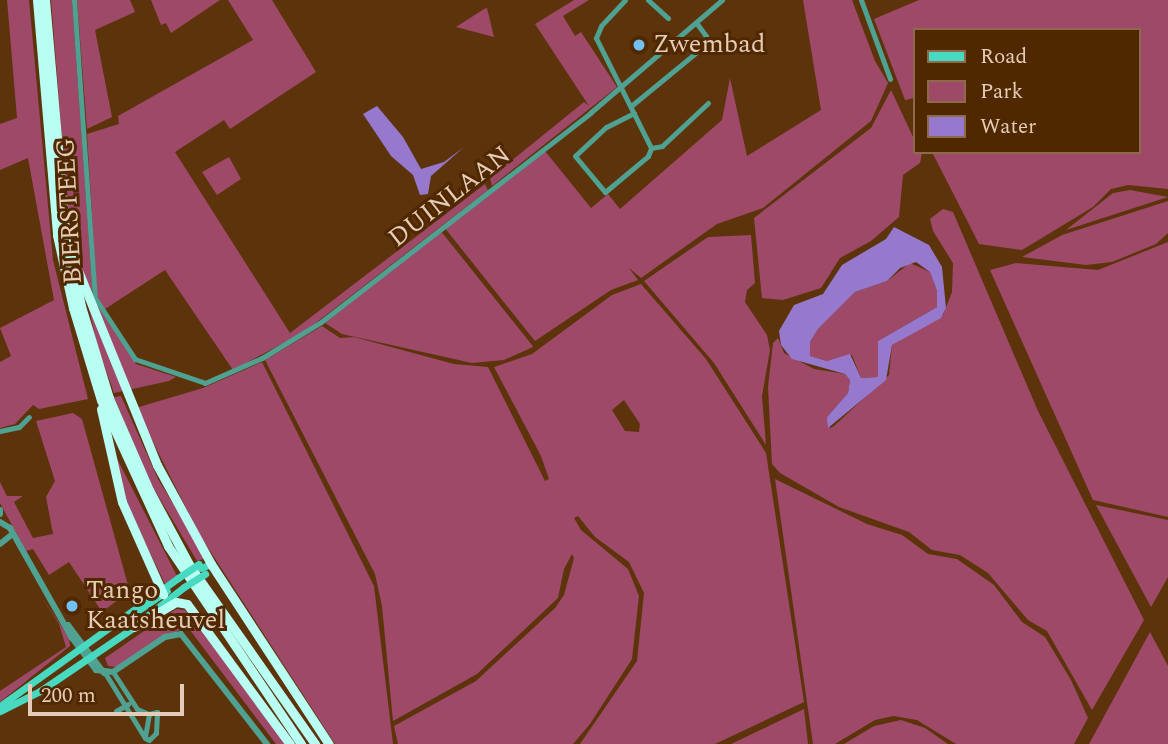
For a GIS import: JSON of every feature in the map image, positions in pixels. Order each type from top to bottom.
[{"type":"highway","points":[[37,0],[57,235],[73,308],[101,400],[122,502],[163,591]]},
{"type":"highway","points":[[45,0],[65,228],[98,366],[149,490],[205,589],[314,744]]},
{"type":"highway","points":[[65,228],[86,299],[139,425],[211,564],[330,744]]},
{"type":"highway","points":[[101,400],[141,494],[180,566],[301,744]]},
{"type":"highway","points":[[134,627],[176,603],[187,604],[290,744]]},
{"type":"main road","points":[[0,708],[82,646],[163,591],[211,564]]},
{"type":"main road","points":[[0,708],[134,627],[180,583]]},
{"type":"street","name":"BIERSTEEG","points":[[75,0],[95,299],[135,359],[180,376]]},
{"type":"street","points":[[625,0],[601,26],[596,38],[651,148]]},
{"type":"street","points":[[648,0],[668,18]]},
{"type":"street","name":"DUINLAAN","points":[[180,376],[213,382],[306,333],[621,86],[722,0]]},
{"type":"street","points":[[862,0],[890,79]]},
{"type":"street","points":[[631,106],[705,46],[706,36],[698,25]]},
{"type":"street","points":[[634,113],[606,127],[575,156],[605,192],[651,148],[662,146],[708,103]]},
{"type":"street","points":[[0,431],[19,426],[29,418]]},
{"type":"street","points":[[0,513],[6,540],[19,545],[82,646],[107,673],[145,736],[152,740],[156,733],[158,714],[149,714],[128,704]]},
{"type":"street","points":[[107,673],[170,635],[181,634],[267,744]]},
{"type":"street","points":[[116,711],[128,704]]},
{"type":"street","points":[[145,736],[149,714]]},
{"type":"green space","points":[[7,0],[29,0],[53,260],[88,399],[39,409],[33,405],[15,424],[0,428],[0,362],[11,356],[0,328],[54,300],[28,158],[0,170],[0,124],[17,118]]},
{"type":"green space","points":[[51,0],[72,0],[93,299],[136,364],[176,377],[169,381],[114,393],[97,345],[68,212]]},
{"type":"green space","points":[[77,0],[130,0],[135,12],[95,30],[112,117],[87,129]]},
{"type":"green space","points":[[151,0],[220,0],[171,33],[166,23],[161,25]]},
{"type":"green space","points":[[228,0],[272,0],[316,72],[230,129],[224,120],[175,152],[290,333],[485,184],[488,190],[304,332],[233,370],[165,270],[105,309],[97,297],[87,134],[119,124],[118,116],[253,40]]},
{"type":"green space","points":[[574,0],[589,0],[563,16],[575,36],[581,32],[617,87],[492,186],[490,178],[584,102],[589,106],[535,24]]},
{"type":"green space","points":[[803,0],[852,0],[875,61],[888,83],[871,121],[763,208],[717,224],[641,278],[629,268],[638,280],[611,290],[535,341],[444,227],[545,151],[591,208],[608,194],[620,209],[722,120],[730,78],[747,156],[821,110]]},
{"type":"green space","points":[[919,0],[1168,0],[1168,189],[1128,185],[1111,189],[1093,207],[1022,250],[979,244],[933,154],[1140,154],[1140,28],[912,28],[912,98],[905,100],[874,19]]},
{"type":"green space","points":[[487,8],[494,37],[456,27],[484,9]]},
{"type":"green space","points":[[891,90],[912,135],[912,154],[922,154],[920,163],[903,175],[899,217],[871,241],[840,258],[821,288],[783,300],[762,298],[754,218],[871,128]]},
{"type":"green space","points":[[229,157],[241,179],[217,195],[202,172]]},
{"type":"green space","points":[[1130,190],[1168,197],[1066,230],[1113,193]]},
{"type":"green space","points":[[1168,201],[1168,233],[1156,244],[1112,262],[1086,265],[1022,257],[1062,235]]},
{"type":"green space","points":[[943,209],[953,212],[1038,411],[1144,620],[1092,710],[1047,631],[1028,620],[988,573],[960,555],[932,550],[909,532],[839,507],[780,473],[772,464],[768,387],[773,343],[778,338],[784,353],[814,369],[845,374],[850,380],[848,393],[827,417],[830,428],[834,426],[889,375],[892,345],[943,315],[952,292],[953,263],[933,231],[930,219]]},
{"type":"green space","points":[[440,230],[533,347],[504,360],[472,363],[342,334],[325,323]]},
{"type":"green space","points":[[751,235],[755,283],[747,290],[745,302],[767,335],[770,350],[762,396],[766,445],[714,363],[644,281],[708,237]]},
{"type":"green space","points":[[1168,242],[1168,517],[1093,500],[990,270],[1016,263],[1098,270]]},
{"type":"green space","points":[[910,263],[930,272],[937,291],[937,307],[878,341],[878,377],[861,378],[852,355],[827,361],[810,356],[810,342],[818,329],[855,292],[887,281]]},
{"type":"green space","points":[[641,284],[706,359],[766,453],[804,702],[715,744],[580,744],[637,661],[644,593],[629,562],[595,537],[578,516],[574,518],[581,530],[628,569],[639,596],[632,659],[590,724],[573,744],[398,744],[394,726],[476,681],[555,608],[564,595],[574,558],[572,554],[564,569],[558,598],[477,674],[393,721],[382,606],[375,574],[265,360],[322,326],[340,338],[354,337],[454,364],[488,367],[545,481],[549,479],[541,456],[494,367],[532,354],[612,295]],"holes":[[[624,400],[640,424],[639,432],[625,431],[612,410]]]},
{"type":"green space","points":[[262,362],[374,586],[393,744],[335,744],[199,534],[139,414],[139,407],[203,388]]},
{"type":"green space","points":[[121,396],[158,479],[206,558],[197,561],[151,484],[114,397]]},
{"type":"green space","points":[[73,413],[82,419],[128,585],[127,593],[102,612],[69,562],[49,575],[33,549],[26,551],[0,503],[0,482],[7,496],[23,496],[14,502],[33,538],[53,534],[46,497],[55,481],[36,421]]},
{"type":"green space","points":[[107,439],[177,576],[165,584],[128,507]]},
{"type":"green space","points":[[775,479],[867,524],[902,535],[928,554],[957,559],[994,585],[1022,622],[1045,637],[1071,680],[1088,718],[1074,744],[956,744],[917,720],[893,716],[875,720],[835,744],[813,744]]},
{"type":"green space","points":[[1096,505],[1168,520],[1168,577],[1151,607]]},
{"type":"green space","points":[[40,595],[69,637],[70,646],[0,702],[0,691],[66,647],[59,624]]},
{"type":"green space","points":[[176,609],[185,610],[196,623],[287,744],[276,744],[177,613],[172,616],[181,629],[116,667],[108,666],[105,658]]},
{"type":"green space","points":[[1150,632],[1168,666],[1168,744],[1089,744]]},
{"type":"green space","points":[[804,709],[808,744],[731,744]]},
{"type":"green space","points":[[901,720],[925,728],[948,744],[844,744],[874,726]]},
{"type":"water","points":[[377,106],[403,137],[421,169],[444,162],[464,147],[431,176],[428,194],[420,195],[413,175],[391,156],[363,114]]},
{"type":"water","points":[[894,227],[929,245],[942,267],[946,308],[941,318],[892,345],[886,380],[828,428],[827,417],[848,393],[850,380],[845,374],[792,359],[781,345],[779,331],[794,305],[823,294],[842,265],[886,239]],"holes":[[[916,262],[930,272],[937,291],[937,307],[878,341],[878,377],[861,378],[850,354],[827,361],[810,356],[810,342],[818,329],[855,292],[887,281],[900,268]]]},
{"type":"place","name":"Zwembad","points":[[639,45]]},
{"type":"place","name":"Tango Kaatsheuvel","points":[[72,606]]}]
